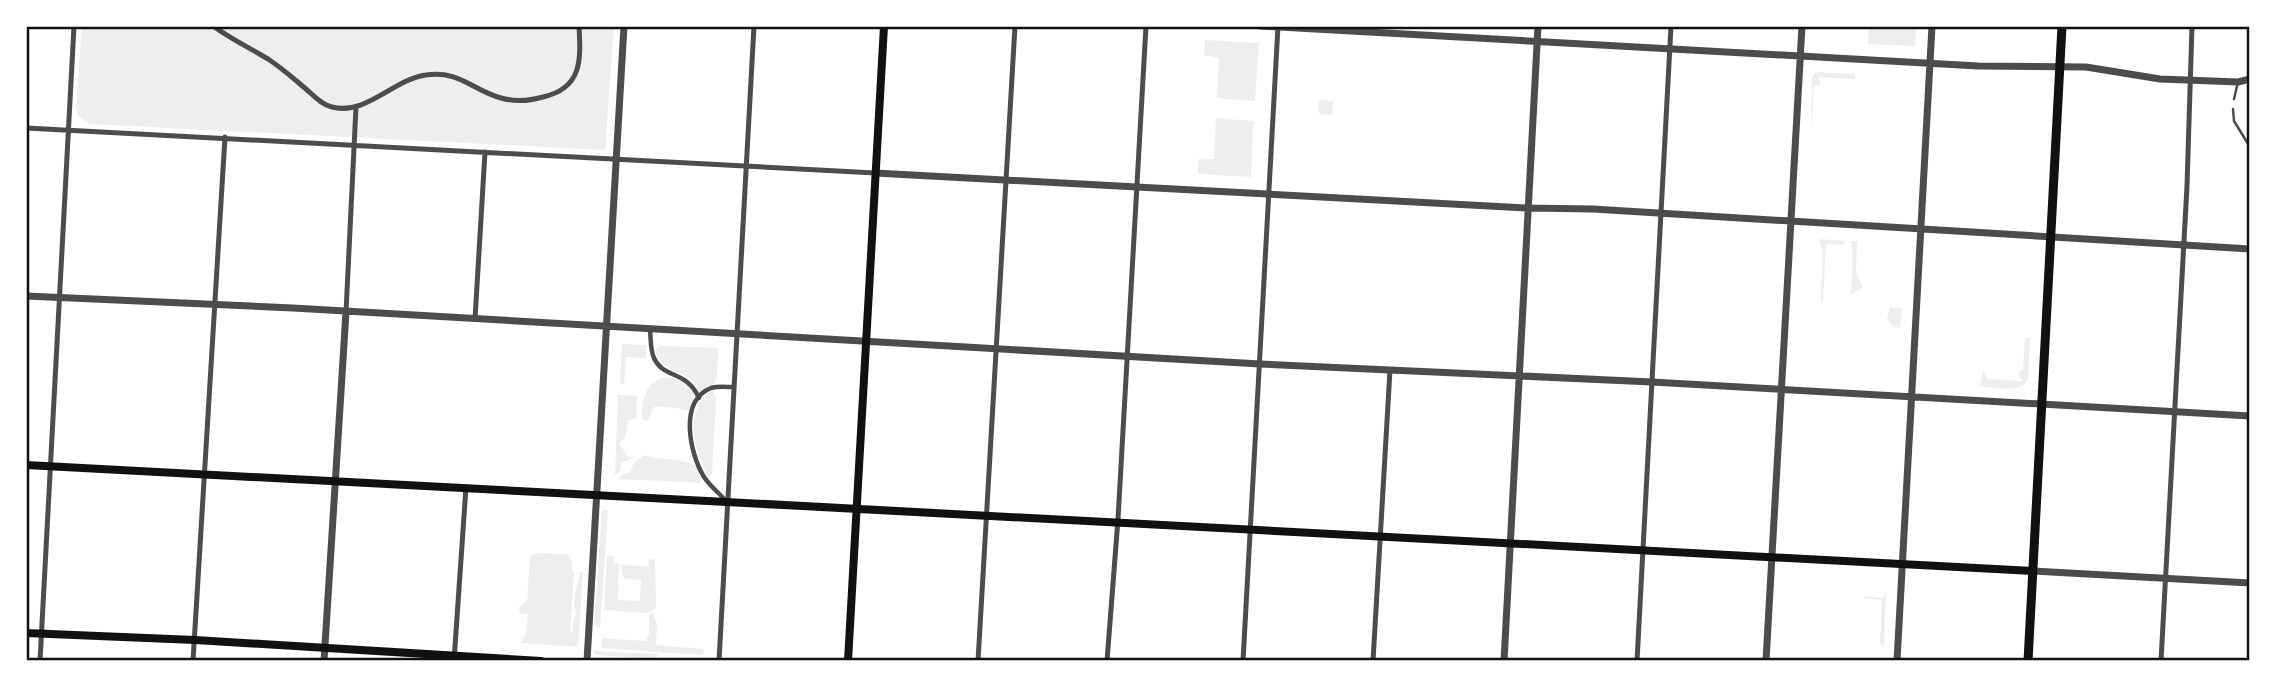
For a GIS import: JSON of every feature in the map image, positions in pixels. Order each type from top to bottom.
[{"type":"main road","points":[[848,661],[884,26]]},
{"type":"main road","points":[[2028,661],[2062,26]]},
{"type":"main road","points":[[26,465],[2033,571]]},
{"type":"main road","points":[[26,632],[541,661]]},
{"type":"street","points":[[40,661],[74,26]]},
{"type":"street","points":[[214,26],[271,61],[324,104],[335,108],[356,107],[410,78],[436,74],[462,79],[493,95],[510,100],[526,101],[557,93],[572,82],[577,71],[579,26]]},
{"type":"street","points":[[587,661],[624,26]]},
{"type":"street","points":[[719,661],[754,26]]},
{"type":"street","points":[[978,661],[1015,26]]},
{"type":"street","points":[[1107,661],[1118,523],[1146,26]]},
{"type":"street","points":[[1260,26],[1407,30],[1537,41],[1930,63],[2086,67],[2160,79],[2238,82],[2250,79]]},
{"type":"street","points":[[1504,661],[1538,26]]},
{"type":"street","points":[[1636,661],[1671,26]]},
{"type":"street","points":[[1766,661],[1802,26]]},
{"type":"street","points":[[1897,661],[1932,26]]},
{"type":"street","points":[[2161,661],[2192,26]]},
{"type":"street","points":[[1243,661],[1278,27]]},
{"type":"street","points":[[324,661],[337,480],[356,107]]},
{"type":"street","points":[[26,128],[1267,195],[1661,213],[2250,248]]},
{"type":"street","points":[[193,661],[225,137]]},
{"type":"street","points":[[475,319],[485,152]]},
{"type":"street","points":[[26,296],[2250,416]]},
{"type":"street","points":[[650,330],[653,356],[657,364],[669,373],[687,380],[699,399]]},
{"type":"street","points":[[1373,661],[1390,370]]},
{"type":"street","points":[[727,502],[705,478],[695,453],[690,424],[693,409],[699,399],[714,387],[733,387]]},
{"type":"street","points":[[455,658],[466,487]]},
{"type":"street","points":[[2033,571],[2250,583]]},
{"type":"lane","points":[[2234,99],[2238,82]]},
{"type":"lane","points":[[2234,110],[2234,121],[2250,147]]},
{"type":"shaded area","points":[[82,26],[614,26],[605,150],[90,124],[78,116],[76,107]]},
{"type":"shaded area","points":[[1869,26],[1916,26],[1915,46],[1868,44]]},
{"type":"shaded area","points":[[1205,40],[1259,43],[1255,101],[1217,98],[1219,58],[1204,55]]},
{"type":"shaded area","points":[[1816,72],[1855,74],[1855,79],[1820,77],[1820,85],[1814,86],[1811,122],[1812,76]]},
{"type":"shaded area","points":[[1319,100],[1333,101],[1332,115],[1318,112]]},
{"type":"shaded area","points":[[1216,118],[1253,121],[1251,177],[1198,174],[1198,159],[1214,159]]},
{"type":"shaded area","points":[[1819,239],[1845,241],[1844,245],[1826,244],[1823,301],[1823,252]]},
{"type":"shaded area","points":[[1851,241],[1857,241],[1856,272],[1863,288],[1851,294],[1853,253]]},
{"type":"shaded area","points":[[1890,307],[1902,309],[1900,328],[1893,326],[1887,319]]},
{"type":"shaded area","points":[[2025,338],[2030,338],[2028,380],[2019,387],[2007,389],[1980,386],[1983,371],[1988,379],[2022,381],[2018,373],[2023,370]]},
{"type":"shaded area","points":[[622,344],[646,345],[646,358],[626,357],[624,384],[620,383]]},
{"type":"shaded area","points":[[659,346],[718,348],[717,377],[714,384],[700,393],[689,378],[663,364],[655,350]]},
{"type":"shaded area","points":[[666,377],[682,381],[694,393],[689,411],[654,407],[648,421],[642,419],[646,392],[653,383]]},
{"type":"shaded area","points":[[713,390],[716,398],[712,474],[708,476],[695,442],[694,419],[697,409]]},
{"type":"shaded area","points":[[618,395],[637,396],[636,419],[628,420],[625,438],[619,443],[628,457],[635,457],[621,463],[620,471],[615,476]]},
{"type":"shaded area","points":[[644,455],[691,464],[697,467],[701,483],[618,479],[629,473],[634,463]]},
{"type":"shaded area","points":[[602,510],[608,510],[600,628],[594,625]]},
{"type":"shaded area","points":[[536,553],[568,554],[572,562],[574,572],[570,632],[577,614],[575,593],[580,572],[583,572],[578,647],[522,643],[526,635],[528,614],[519,614],[519,607],[527,600],[530,556]]},
{"type":"shaded area","points":[[607,556],[614,556],[614,564],[619,564],[618,600],[640,601],[641,580],[623,578],[621,565],[648,566],[649,559],[655,559],[656,608],[648,613],[604,610]]},
{"type":"shaded area","points":[[1885,594],[1884,646],[1880,644],[1882,600],[1864,596],[1884,598]]},
{"type":"shaded area","points":[[653,612],[657,624],[656,645],[704,649],[703,655],[601,648],[602,638],[646,641],[649,634],[649,615]]},
{"type":"shaded area","points":[[593,651],[657,654],[657,659],[597,655]]}]
